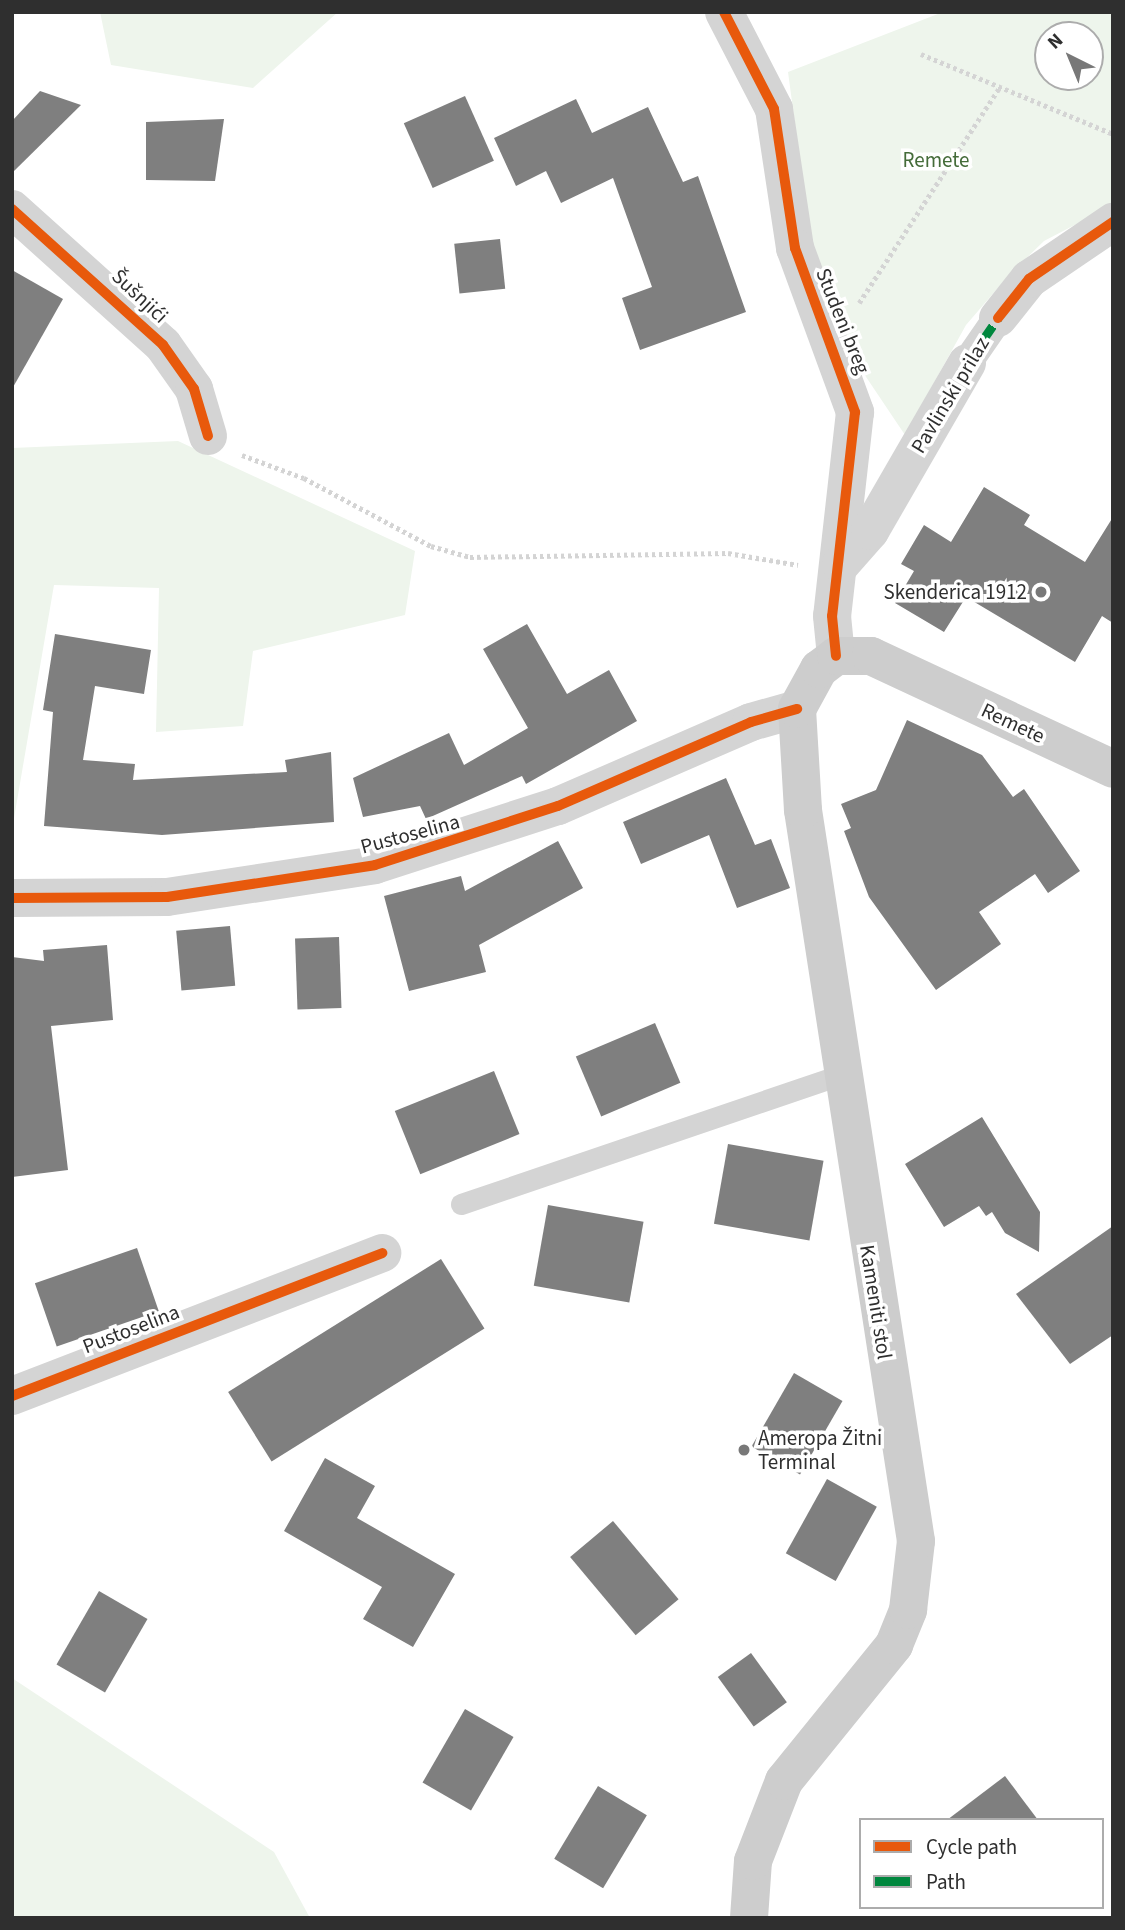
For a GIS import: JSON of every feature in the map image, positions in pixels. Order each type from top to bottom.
[{"type":"main road","points":[[797,709],[818,669],[836,656]]},
{"type":"main road","name":"Remete","points":[[836,656],[871,656],[1113,769]]},
{"type":"main road","name":"Kameniti stol","points":[[749,1918],[753,1861],[784,1781],[894,1645],[913,1580],[916,1541],[867,1255],[845,1073],[803,810],[797,709]]},
{"type":"street","name":"Studeni breg","points":[[724,12],[774,109],[795,248],[855,412],[832,616],[836,656]]},
{"type":"street","name":"Šušnjići","points":[[12,209],[163,345],[194,389],[208,436]]},
{"type":"street","name":"Pavlinski prilaz","points":[[839,571],[870,531],[968,363],[998,318],[1029,279],[1113,222]]},
{"type":"street","name":"Pustoselina","points":[[12,898],[167,897],[375,865],[558,806],[751,722],[797,709]]},
{"type":"street","name":"Pustoselina","points":[[12,1396],[382,1253]]},
{"type":"lane","points":[[461,1204],[845,1073]]},
{"type":"path","points":[[921,54],[1113,134]]},
{"type":"path","points":[[829,336],[843,333],[1000,87]]},
{"type":"path","points":[[208,436],[431,546],[470,557],[728,553],[839,571]]},
{"type":"green space","points":[[100,12],[338,12],[253,88],[111,65]]},
{"type":"green space","name":"Remete","points":[[943,12],[1113,12],[1113,205],[1044,241],[1009,275],[966,325],[905,435],[852,356],[812,251],[788,72]]},
{"type":"green space","points":[[178,441],[415,551],[405,615],[253,651],[243,726],[156,732],[159,588],[54,585],[12,830],[12,448]]},
{"type":"green space","points":[[12,1678],[274,1852],[310,1918],[12,1918]]},
{"type":"building","points":[[40,91],[81,105],[12,173],[12,121]]},
{"type":"building","points":[[465,96],[494,161],[433,188],[404,123]]},
{"type":"building","points":[[576,99],[592,133],[648,107],[683,182],[698,176],[746,312],[640,350],[622,298],[652,287],[613,178],[561,203],[546,171],[516,186],[494,138]]},
{"type":"building","points":[[224,119],[215,181],[146,180],[146,122]]},
{"type":"building","points":[[500,239],[505,289],[459,294],[454,244]]},
{"type":"building","points":[[12,270],[63,299],[12,389]]},
{"type":"building","points":[[984,487],[1030,515],[1024,525],[1085,562],[1113,517],[1113,623],[1102,616],[1075,662],[966,597],[944,632],[895,603],[914,571],[901,564],[924,525],[951,542]]},
{"type":"building","points":[[527,624],[567,694],[609,670],[637,721],[526,784],[522,776],[426,819],[420,806],[363,817],[353,778],[449,733],[464,765],[528,728],[483,649]]},
{"type":"building","points":[[55,634],[151,650],[144,694],[95,686],[83,760],[135,764],[133,780],[287,772],[285,760],[331,752],[334,822],[162,835],[44,826],[53,712],[43,710]]},
{"type":"building","points":[[907,720],[982,755],[1013,797],[1024,789],[1080,871],[1048,893],[1035,874],[979,912],[1001,944],[936,990],[869,897],[844,831],[851,828],[841,804],[876,790]]},
{"type":"building","points":[[726,778],[755,845],[771,839],[790,888],[737,908],[709,835],[641,864],[623,822]]},
{"type":"building","points":[[558,841],[583,888],[479,945],[486,972],[409,991],[384,896],[461,876],[465,891]]},
{"type":"building","points":[[230,926],[235,986],[181,990],[176,931]]},
{"type":"building","points":[[339,937],[341,1008],[298,1009],[295,939]]},
{"type":"building","points":[[107,945],[113,1020],[51,1026],[68,1170],[12,1177],[12,957],[44,961],[43,950]]},
{"type":"building","points":[[655,1023],[680,1083],[601,1116],[576,1057]]},
{"type":"building","points":[[494,1071],[519,1134],[420,1174],[395,1111]]},
{"type":"building","points":[[982,1117],[1040,1212],[1039,1252],[1005,1233],[992,1212],[986,1216],[979,1206],[944,1227],[905,1164]]},
{"type":"building","points":[[728,1144],[824,1161],[809,1241],[714,1224]]},
{"type":"building","points":[[548,1205],[644,1222],[629,1303],[534,1286]]},
{"type":"building","points":[[1113,1226],[1113,1335],[1070,1364],[1016,1294]]},
{"type":"building","points":[[137,1248],[159,1311],[57,1347],[35,1283]]},
{"type":"building","points":[[441,1259],[484,1329],[272,1462],[228,1392]]},
{"type":"building","points":[[794,1373],[842,1401],[800,1475],[752,1447]]},
{"type":"building","points":[[325,1458],[375,1486],[357,1518],[455,1574],[413,1647],[363,1619],[382,1587],[284,1531]]},
{"type":"building","points":[[827,1479],[877,1507],[836,1581],[786,1553]]},
{"type":"building","points":[[613,1521],[679,1599],[636,1635],[570,1557]]},
{"type":"building","points":[[99,1591],[147,1619],[105,1693],[56,1665]]},
{"type":"building","points":[[751,1653],[787,1702],[754,1726],[718,1677]]},
{"type":"building","points":[[465,1709],[513,1737],[471,1811],[422,1783]]},
{"type":"building","points":[[1005,1776],[1036,1818],[950,1818]]},
{"type":"building","points":[[598,1786],[647,1815],[603,1888],[554,1859]]},
{"type":"marked path","points":[[967,363],[998,318]]},
{"type":"cycle path","points":[[724,12],[774,109],[795,248],[855,412],[832,616],[836,656]]},
{"type":"cycle path","points":[[12,209],[163,345],[194,389],[208,436]]},
{"type":"cycle path","points":[[998,318],[1029,279],[1113,222]]},
{"type":"cycle path","points":[[12,898],[167,897],[375,865],[558,806],[751,722],[797,709]]},
{"type":"cycle path","points":[[12,1396],[382,1253]]},
{"type":"place","name":"Skenderica 1912","points":[[1041,592]]},
{"type":"place","name":"Ameropa Žitni Terminal","points":[[744,1450]]}]
